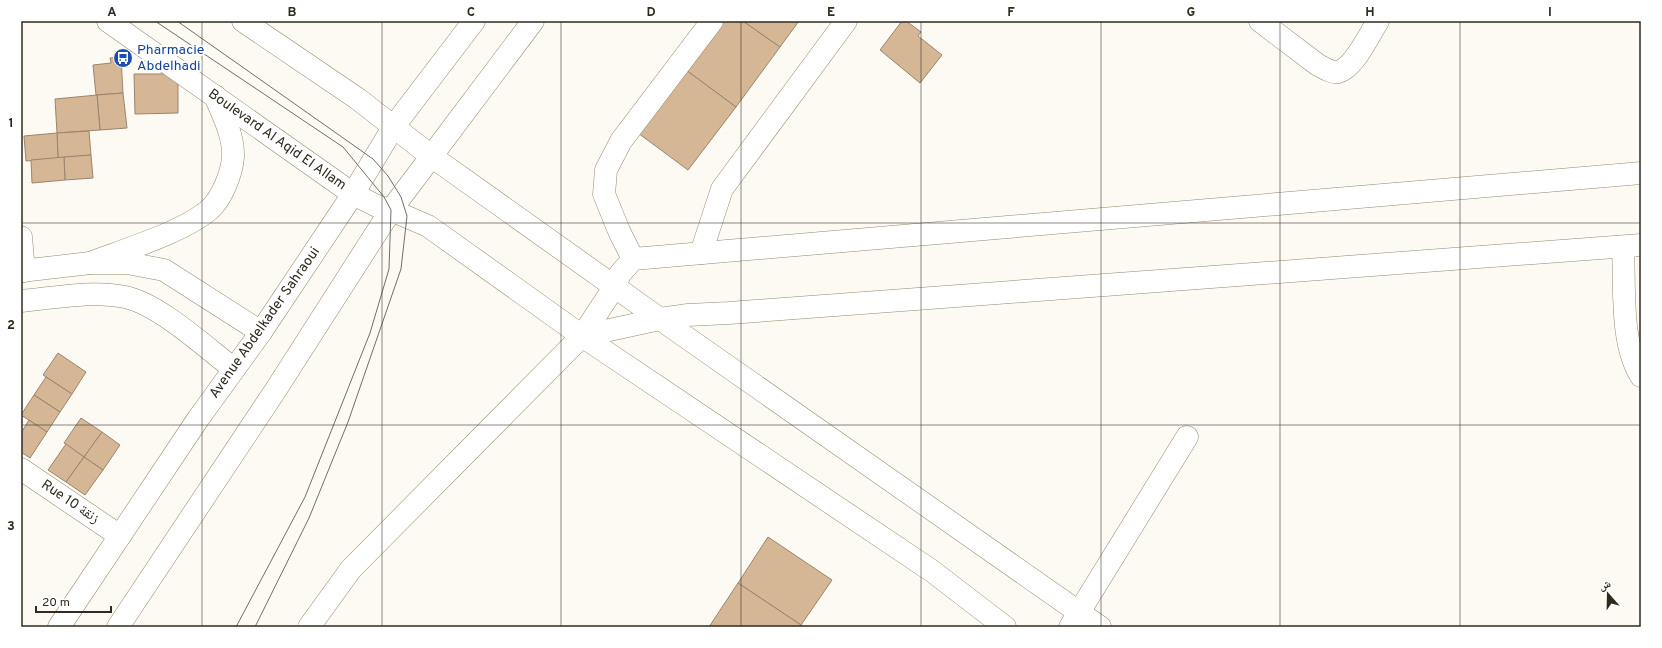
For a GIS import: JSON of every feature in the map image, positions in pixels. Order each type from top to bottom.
[{"type":"street","name":"Boulevard Al Aqid El Allam","points":[[108,21],[353,194],[378,206],[428,226],[582,336],[932,571],[1005,627]]},
{"type":"street","points":[[243,21],[358,99],[431,156],[615,286],[1074,620],[1100,627]]},
{"type":"street","points":[[118,627],[275,391],[391,210],[533,21]]},
{"type":"street","points":[[633,259],[619,231],[604,194],[606,170],[621,142],[712,21]]},
{"type":"street","points":[[701,253],[722,189],[846,21]]},
{"type":"street","points":[[1260,21],[1318,65],[1328,71],[1337,72],[1346,68],[1354,59],[1378,21]]},
{"type":"street","name":"Avenue Abdelkader Sahraoui","points":[[59,627],[198,419],[261,332],[353,194],[394,126],[467,23]]},
{"type":"street","points":[[90,263],[185,225],[210,209],[222,194],[233,157],[231,137],[215,96]]},
{"type":"street","points":[[309,627],[351,569],[582,336],[615,286],[620,274],[633,259],[1641,173]]},
{"type":"street","points":[[21,237],[22,271],[90,263],[127,263],[164,270],[261,332]]},
{"type":"street","points":[[582,336],[660,319],[688,315],[1632,246],[1626,337],[1634,366],[1641,376]]},
{"type":"street","points":[[21,301],[89,294],[125,297],[145,304],[162,314],[234,369]]},
{"type":"street","points":[[1074,620],[1187,437]]},
{"type":"street","name":"Rue 10 زنقة","points":[[21,469],[120,536]]},
{"type":"building","points":[[722,21],[743,21],[780,47],[736,107],[686,70]]},
{"type":"building","points":[[743,21],[799,21],[780,47]]},
{"type":"building","points":[[902,21],[906,21],[921,32],[918,36],[942,55],[920,83],[880,50]]},
{"type":"building","points":[[121,57],[123,93],[96,95],[93,65],[111,63],[110,58]]},
{"type":"building","points":[[686,70],[736,107],[688,170],[638,133]]},
{"type":"building","points":[[134,74],[178,74],[178,113],[135,114]]},
{"type":"building","points":[[123,93],[127,128],[100,130],[97,95]]},
{"type":"building","points":[[97,95],[100,130],[57,133],[55,99]]},
{"type":"building","points":[[89,131],[91,155],[58,158],[57,133]]},
{"type":"building","points":[[57,133],[58,158],[26,161],[24,136]]},
{"type":"building","points":[[91,155],[93,178],[65,180],[64,157]]},
{"type":"building","points":[[64,157],[65,180],[32,183],[31,160]]},
{"type":"building","points":[[58,353],[86,372],[72,394],[43,375]]},
{"type":"building","points":[[46,377],[72,394],[60,412],[34,395]]},
{"type":"building","points":[[34,395],[60,412],[47,432],[21,415]]},
{"type":"building","points":[[81,418],[102,432],[84,457],[64,443]]},
{"type":"building","points":[[29,420],[47,432],[30,458],[21,452],[21,433]]},
{"type":"building","points":[[102,432],[120,445],[103,470],[84,457]]},
{"type":"building","points":[[66,444],[84,457],[66,482],[48,470]]},
{"type":"building","points":[[84,457],[103,470],[85,495],[66,482]]},
{"type":"building","points":[[768,537],[832,580],[801,625],[738,583]]},
{"type":"building","points":[[738,583],[804,627],[709,627]]},
{"type":"tram line","points":[[155,21],[343,147],[384,197],[391,210],[389,269],[370,333],[305,497],[236,627]]},
{"type":"tram line","points":[[177,21],[373,159],[388,176],[401,197],[407,216],[401,269],[348,422],[309,518],[255,627]]},
{"type":"place","name":"Pharmacie Abdelhadi","points":[[123,58]]}]
